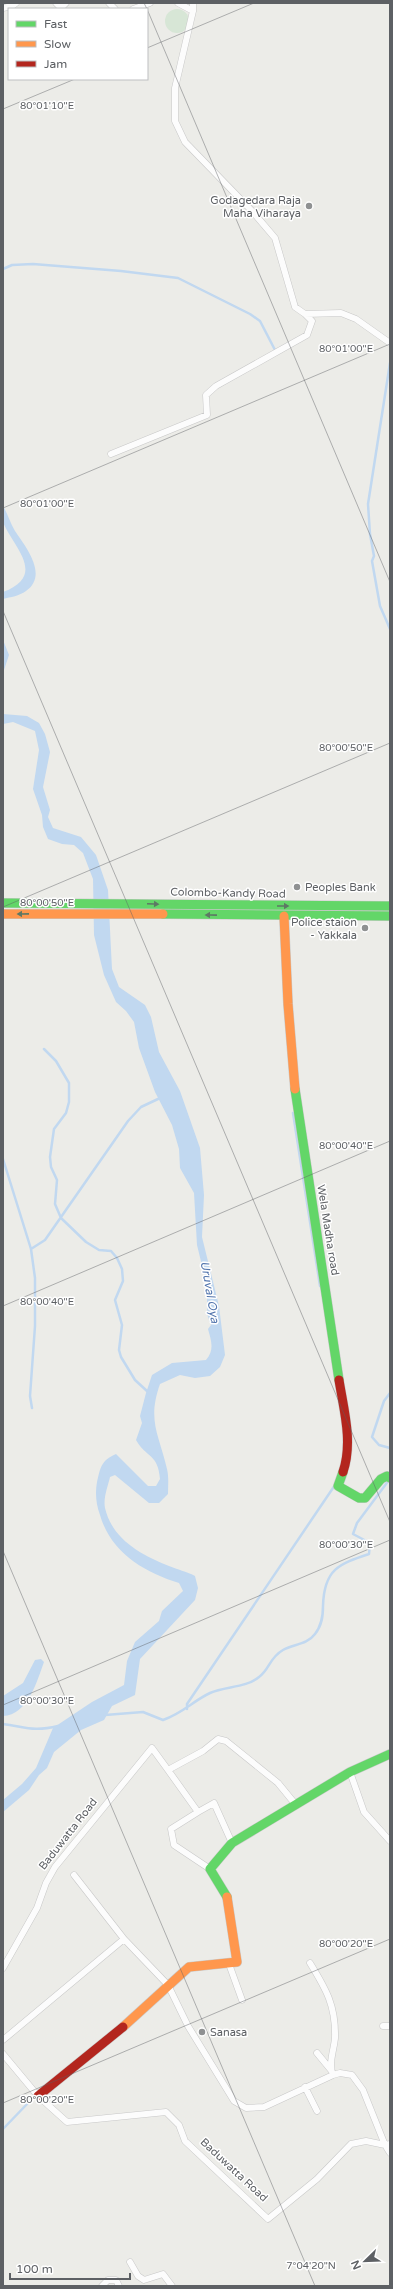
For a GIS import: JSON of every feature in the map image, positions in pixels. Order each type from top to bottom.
[{"type":"main road","name":"Colombo-Kandy Road","points":[[3,903],[114,902],[284,916],[390,916]]},
{"type":"main road","name":"Colombo-Kandy Road","points":[[3,914],[237,911],[390,906]]},
{"type":"main road","name":"Wela Madha road","points":[[284,916],[288,1004],[298,1112],[348,1434],[346,1462],[338,1486],[359,1498],[365,1498],[381,1479],[388,1477]]},
{"type":"main road","points":[[38,2096],[111,2038],[167,1986],[190,1967],[237,1962],[226,1894],[210,1869],[232,1843],[350,1772],[390,1754]]},
{"type":"street","points":[[3,8],[12,6],[16,3]]},
{"type":"street","points":[[56,3],[61,8],[66,3]]},
{"type":"street","points":[[136,8],[150,3]]},
{"type":"street","points":[[178,3],[193,11]]},
{"type":"street","points":[[111,454],[207,414],[206,394],[216,386],[307,334],[312,321],[295,307],[275,238],[252,211],[194,153],[185,142],[175,121],[175,88],[193,11],[193,3]]},
{"type":"street","points":[[305,314],[341,313],[356,319],[390,343]]},
{"type":"street","points":[[198,1812],[168,1770],[204,1751],[218,1738],[226,1741],[278,1783],[296,1805]]},
{"type":"street","name":"Baduwatta Road","points":[[3,1968],[37,1908],[46,1883],[55,1867],[152,1748],[168,1770]]},
{"type":"street","points":[[350,1772],[364,1812],[390,1841]]},
{"type":"street","points":[[210,1869],[174,1845],[171,1829],[214,1803],[232,1843]]},
{"type":"street","points":[[74,1875],[124,1939],[167,1986],[188,2026],[234,2101],[246,2108],[264,2107],[332,2072],[352,2075],[363,2090],[388,2145],[390,2153]]},
{"type":"street","points":[[3,2040],[124,1939]]},
{"type":"street","points":[[310,1963],[327,1989],[334,2013],[332,2072]]},
{"type":"street","points":[[229,1964],[242,2000]]},
{"type":"street","points":[[383,2026],[390,2026]]},
{"type":"street","points":[[317,2053],[332,2072]]},
{"type":"street","name":"Baduwatta Road","points":[[3,2054],[38,2096],[67,2122],[166,2112],[179,2125],[186,2141],[268,2219],[317,2179],[351,2144],[366,2141],[388,2145]]},
{"type":"street","points":[[305,2087],[317,2110]]},
{"type":"street","points":[[130,2262],[138,2276],[144,2280],[163,2274],[172,2286]]},
{"type":"street","points":[[102,2286],[108,2280],[116,2280],[119,2286]]},
{"type":"green space","points":[[177,9],[182,10],[188,16],[188,26],[182,32],[177,33],[172,32],[166,26],[165,21],[166,16],[172,10]]},
{"type":"water","points":[[3,506],[13,528],[29,552],[35,569],[35,577],[33,584],[26,591],[3,599],[3,592],[16,585],[23,577],[25,569],[24,560],[3,522]]},
{"type":"water","points":[[3,640],[9,655],[3,673]]},
{"type":"water","points":[[3,714],[27,716],[39,723],[45,734],[50,752],[43,787],[50,810],[48,817],[53,828],[81,837],[96,855],[108,890],[112,969],[119,987],[145,1005],[151,1017],[159,1052],[180,1091],[200,1148],[204,1195],[202,1237],[219,1306],[225,1355],[220,1367],[210,1376],[195,1378],[180,1375],[160,1384],[154,1408],[154,1418],[168,1472],[168,1494],[159,1503],[149,1503],[115,1475],[110,1477],[105,1500],[105,1508],[114,1529],[129,1544],[138,1551],[158,1562],[195,1576],[198,1588],[195,1600],[140,1659],[135,1695],[112,1706],[104,1720],[81,1730],[54,1752],[47,1768],[39,1775],[29,1790],[3,1812],[3,1800],[22,1784],[36,1768],[53,1728],[92,1702],[124,1685],[127,1661],[135,1642],[159,1621],[162,1611],[183,1591],[179,1583],[153,1573],[130,1559],[112,1540],[105,1528],[99,1511],[96,1498],[96,1486],[102,1465],[107,1459],[116,1454],[148,1486],[156,1486],[160,1479],[157,1464],[136,1440],[142,1423],[140,1416],[152,1375],[172,1363],[206,1360],[211,1352],[212,1345],[208,1329],[211,1325],[207,1314],[207,1286],[197,1245],[194,1193],[180,1168],[179,1149],[172,1125],[155,1092],[139,1048],[134,1022],[126,1011],[116,1002],[104,975],[94,935],[93,879],[83,853],[74,845],[62,844],[48,839],[43,827],[42,815],[33,789],[39,750],[35,731],[13,722],[3,724]]},
{"type":"water","points":[[41,1659],[44,1662],[30,1696],[19,1710],[12,1714],[3,1716],[3,1696],[23,1683],[35,1660]]},
{"type":"waterway","points":[[3,269],[12,265],[33,264],[121,271],[178,278],[250,314],[260,321],[275,350]]},
{"type":"waterway","points":[[390,363],[368,504],[370,534],[374,556],[372,561],[380,606],[390,629]]},
{"type":"waterway","points":[[44,1049],[56,1061],[69,1083],[69,1102],[66,1113],[54,1129],[50,1157],[51,1167],[57,1180],[55,1204],[61,1218],[86,1242],[99,1250],[111,1251],[117,1258],[122,1269],[123,1281],[115,1300],[122,1325],[119,1350],[121,1357],[135,1380],[147,1391]]},
{"type":"waterway","points":[[31,1249],[45,1240],[128,1121],[141,1107],[158,1099]]},
{"type":"waterway","points":[[293,1113],[320,1286]]},
{"type":"waterway","points":[[3,1159],[31,1249],[35,1278],[35,1326],[30,1396],[32,1408]]},
{"type":"waterway","name":"Uruval Oya","points":[[390,1393],[384,1401],[372,1437],[379,1445],[390,1448]]},
{"type":"waterway","name":"Uruval Oya","points":[[105,1715],[143,1712],[163,1720],[176,1714],[210,1693],[254,1681],[263,1674],[278,1653],[312,1638],[321,1624],[324,1594],[326,1584],[330,1576],[335,1570],[349,1561],[369,1554],[370,1543],[353,1534],[357,1523],[389,1480]]},
{"type":"waterway","points":[[187,1709],[187,1704],[335,1485]]},
{"type":"waterway","name":"Uruval Oya","points":[[3,1724],[36,1729],[58,1726]]},
{"type":"waterway","points":[[3,2129],[29,2102]]},
{"type":"traffic: fast","points":[[3,903],[390,906]]},
{"type":"traffic: fast","points":[[163,914],[390,916]]},
{"type":"traffic: fast","points":[[295,1089],[339,1380]]},
{"type":"traffic: fast","points":[[343,1472],[338,1486],[359,1498],[365,1498],[381,1479],[387,1476],[390,1478]]},
{"type":"traffic: fast","points":[[227,1897],[210,1869],[232,1843],[350,1772],[390,1754]]},
{"type":"traffic: slow","points":[[3,914],[163,914]]},
{"type":"traffic: slow","points":[[284,916],[288,1004],[295,1089]]},
{"type":"traffic: slow","points":[[123,2027],[189,1967],[237,1962],[227,1897]]},
{"type":"traffic: jam","points":[[339,1380],[347,1426],[346,1461],[343,1472]]},
{"type":"traffic: jam","points":[[38,2096],[123,2027]]},
{"type":"place","name":"Godagedara Raja Maha Viharaya","points":[[309,206]]},
{"type":"place","name":"Peoples Bank","points":[[297,887]]},
{"type":"place","name":"Police staion - Yakkala","points":[[365,928]]},
{"type":"place","name":"Sanasa","points":[[202,2032]]}]
